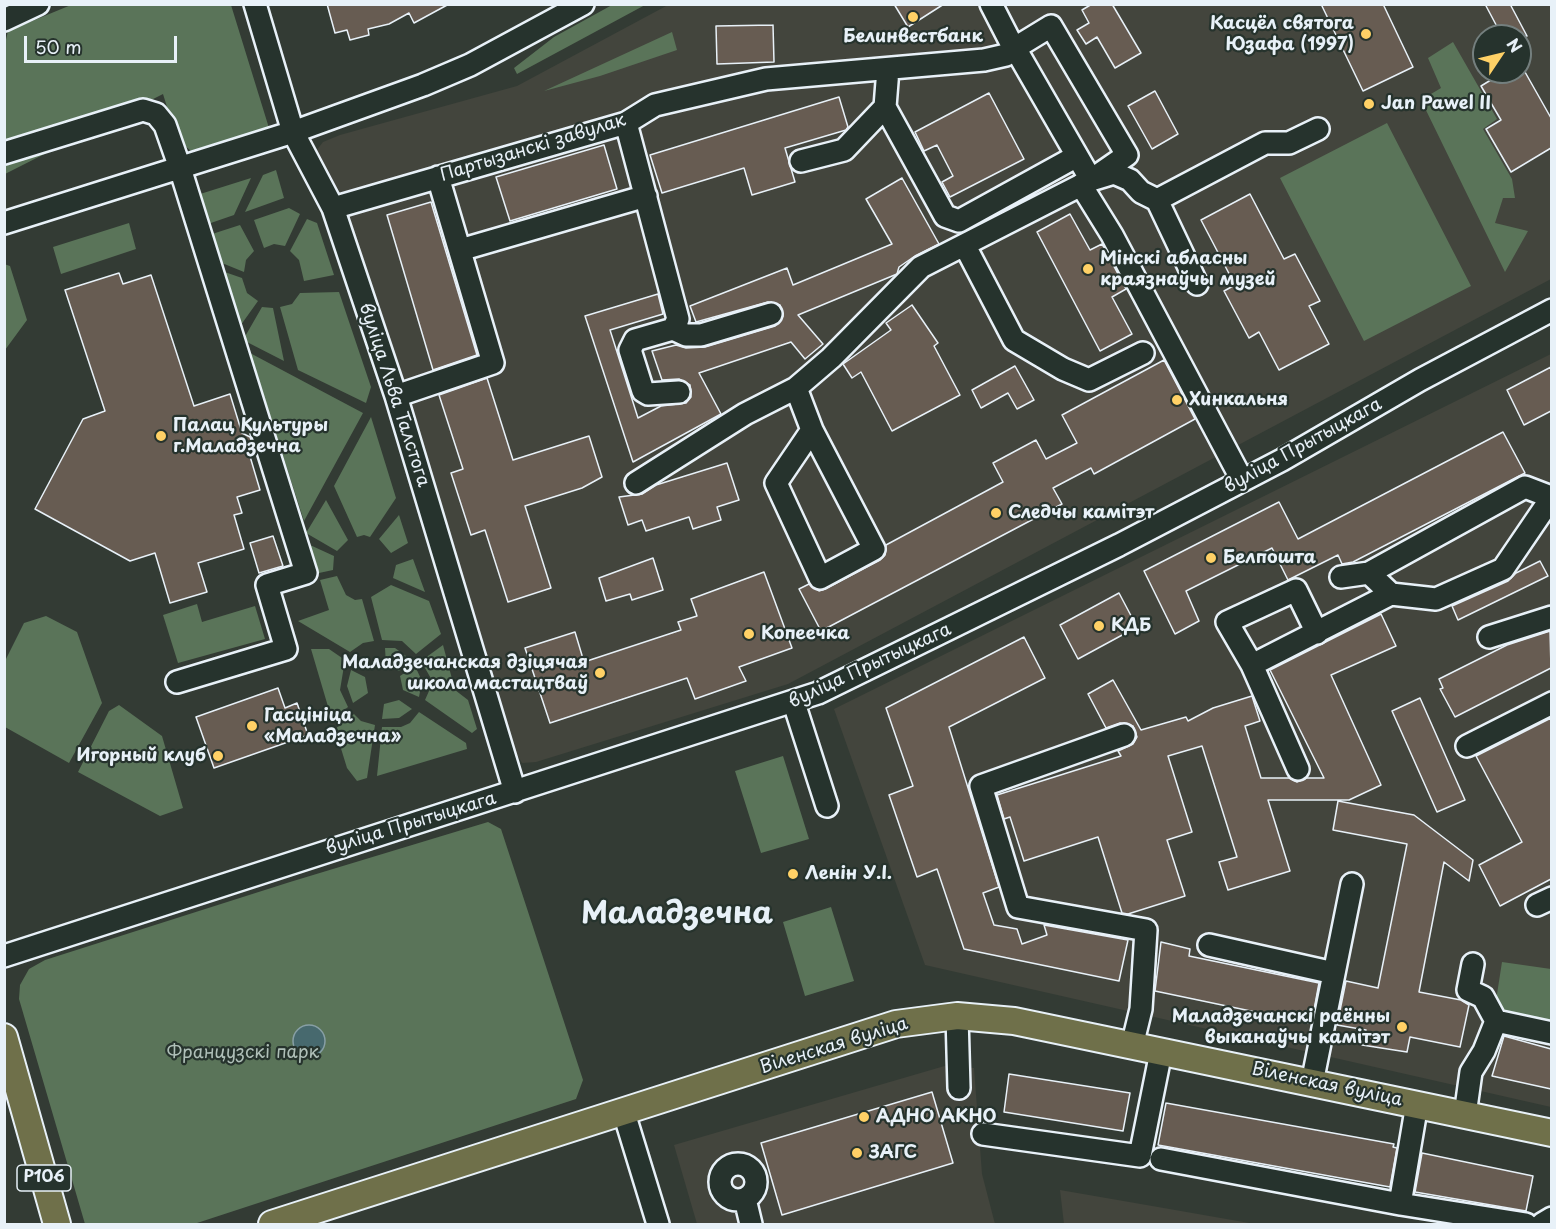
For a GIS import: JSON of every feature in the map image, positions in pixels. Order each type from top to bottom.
[{"type":"main road","name":"Віленская вуліца","points":[[272,1224],[896,1024],[957,1016],[1014,1022],[1551,1133]]},
{"type":"main road","name":"Р106","points":[[4,1037],[57,1224]]},
{"type":"street","points":[[4,20],[38,4]]},
{"type":"street","name":"вуліца Льва Талстога","points":[[255,4],[293,132],[333,208],[396,396],[515,792]]},
{"type":"street","points":[[4,223],[293,132],[423,86],[470,65],[583,4]]},
{"type":"street","points":[[990,4],[1077,156],[1086,183],[1112,236],[1242,480]]},
{"type":"street","name":"Партызанскі завулак","points":[[333,208],[626,123],[655,105],[766,79],[984,60],[1006,55],[1051,27],[1127,155],[1086,183]]},
{"type":"street","points":[[888,69],[885,107],[945,216],[960,220],[1077,156]]},
{"type":"street","points":[[801,161],[844,150],[885,107]]},
{"type":"street","points":[[4,153],[143,110],[156,114],[165,125],[180,168],[306,573],[267,585],[286,649],[177,682]]},
{"type":"street","points":[[626,123],[678,319],[673,329]]},
{"type":"street","points":[[1157,200],[1265,143],[1289,143],[1318,129]]},
{"type":"street","points":[[636,483],[746,414],[796,388],[831,358],[921,267],[1086,183],[1114,173],[1130,180],[1141,192],[1157,200],[1197,284]]},
{"type":"street","points":[[396,396],[493,363],[438,177]]},
{"type":"street","points":[[460,250],[646,196]]},
{"type":"street","points":[[965,246],[1014,340],[1063,369],[1089,380],[1143,353]]},
{"type":"street","name":"вуліца Прытыцкага","points":[[4,956],[251,874],[794,703],[1119,545],[1551,310]]},
{"type":"street","points":[[679,392],[648,394],[643,391],[630,350],[636,340],[673,329],[686,335],[701,335],[771,314]]},
{"type":"street","points":[[796,388],[812,430],[874,549],[820,578],[776,483],[812,430]]},
{"type":"street","points":[[1252,665],[1391,594],[1436,599],[1503,569],[1551,497],[1525,487],[1369,573],[1341,577]]},
{"type":"street","points":[[1369,573],[1391,594]]},
{"type":"street","points":[[1298,769],[1252,665],[1227,622],[1296,590],[1317,633]]},
{"type":"street","points":[[1489,637],[1551,617]]},
{"type":"street","points":[[794,703],[827,806]]},
{"type":"street","points":[[1467,746],[1551,703]]},
{"type":"street","points":[[1124,735],[981,786],[1018,907],[1146,930],[1141,1009],[1132,1046]]},
{"type":"street","points":[[1312,1083],[1352,884]]},
{"type":"street","points":[[1209,945],[1334,973]]},
{"type":"street","points":[[1473,964],[1468,990],[1483,997],[1496,1021],[1551,1033]]},
{"type":"street","points":[[957,1016],[959,1088]]},
{"type":"street","points":[[1465,1115],[1471,1072],[1484,1052],[1496,1021]]},
{"type":"street","points":[[983,1134],[1140,1156],[1161,1052]]},
{"type":"street","points":[[1400,1204],[1417,1104]]},
{"type":"street","points":[[624,1113],[658,1224]]},
{"type":"street","points":[[1161,1159],[1400,1204],[1526,1224]]},
{"type":"street","points":[[745,1199],[750,1224]]},
{"type":"street","points":[[1542,1224],[1551,1218]]},
{"type":"shaded area","points":[[668,5],[1551,5],[1551,279],[788,684],[536,762],[522,763],[515,751],[351,228],[336,198],[318,173],[316,151],[323,142],[340,135],[517,86]]},
{"type":"shaded area","points":[[1551,354],[1551,1107],[925,965],[834,709]]},
{"type":"shaded area","points":[[948,1065],[974,1068],[982,1174],[995,1224],[697,1224],[674,1145]]},
{"type":"shaded area","points":[[1060,1190],[1158,1207],[1255,1224],[1064,1224]]},
{"type":"green space","points":[[71,5],[231,5],[269,128],[191,151],[177,139],[163,94],[5,174],[4,48],[8,31]]},
{"type":"green space","points":[[612,5],[645,5],[517,74],[514,68],[554,37]]},
{"type":"green space","points":[[672,32],[677,50],[600,76],[544,91]]},
{"type":"green space","points":[[1453,42],[1472,75],[1472,84],[1477,84],[1497,119],[1483,129],[1512,179],[1515,198],[1503,198],[1495,223],[1528,231],[1505,272],[1421,100],[1441,88],[1428,58]]},
{"type":"green space","points":[[1387,123],[1471,286],[1364,341],[1280,178]]},
{"type":"green space","points":[[276,170],[284,198],[245,212],[263,175]]},
{"type":"green space","points":[[251,178],[234,215],[205,225],[197,195]]},
{"type":"green space","points":[[289,208],[300,214],[285,246],[274,244],[264,248],[254,220]]},
{"type":"green space","points":[[307,219],[317,223],[334,275],[304,281],[299,260],[290,251]]},
{"type":"green space","points":[[129,223],[136,249],[61,274],[53,247]]},
{"type":"green space","points":[[240,225],[254,251],[246,260],[244,272],[217,261],[209,235]]},
{"type":"green space","points":[[4,264],[10,266],[27,320],[5,350]]},
{"type":"green space","points":[[219,270],[242,278],[247,293],[258,301],[238,329]]},
{"type":"green space","points":[[339,292],[371,387],[366,403],[298,370],[280,307],[292,304],[300,293]]},
{"type":"green space","points":[[262,307],[273,308],[284,361],[243,340]]},
{"type":"green space","points":[[250,353],[363,413],[304,521]]},
{"type":"green space","points":[[371,417],[396,498],[370,537],[364,535],[357,537],[334,486]]},
{"type":"green space","points":[[326,500],[348,540],[337,551],[306,533]]},
{"type":"green space","points":[[399,515],[408,543],[391,553],[379,539]]},
{"type":"green space","points":[[310,545],[334,556],[333,570],[319,573]]},
{"type":"green space","points":[[413,559],[425,592],[393,578],[396,565]]},
{"type":"green space","points":[[337,576],[346,595],[355,600],[362,599],[374,641],[363,643],[350,652],[298,621],[329,610],[320,580]]},
{"type":"green space","points":[[391,585],[429,601],[441,634],[416,654],[402,641],[382,640],[371,597]]},
{"type":"green space","points":[[197,604],[202,622],[255,606],[265,639],[178,663],[163,615]]},
{"type":"green space","points":[[46,616],[77,632],[102,703],[69,763],[5,727],[5,661],[24,623]]},
{"type":"green space","points":[[443,645],[455,690],[468,700],[477,729],[472,733],[425,700],[433,682],[421,661]]},
{"type":"green space","points":[[385,648],[395,648],[410,659],[399,671],[386,665]]},
{"type":"green space","points":[[311,649],[329,649],[345,660],[340,690],[348,707],[332,720]]},
{"type":"green space","points":[[415,666],[422,681],[419,697],[403,690],[400,676]]},
{"type":"green space","points":[[351,670],[365,677],[368,693],[353,703],[347,686]]},
{"type":"green space","points":[[399,700],[412,709],[399,718],[382,719],[384,704]]},
{"type":"green space","points":[[119,705],[162,736],[183,808],[160,816],[78,772],[109,711]]},
{"type":"green space","points":[[419,712],[466,743],[467,749],[377,776],[382,727],[401,727],[410,723]]},
{"type":"green space","points":[[354,714],[361,721],[375,725],[367,778],[357,781],[347,768],[335,729]]},
{"type":"green space","points":[[783,756],[809,839],[761,853],[735,771]]},
{"type":"green space","name":"Французскі парк","points":[[488,822],[501,829],[583,1080],[576,1099],[194,1224],[85,1224],[19,999],[20,985],[29,969],[45,960]]},
{"type":"green space","points":[[831,907],[854,981],[805,996],[783,922]]},
{"type":"green space","points":[[1502,962],[1551,969],[1551,1024],[1500,1015],[1495,1007]]},
{"type":"water","points":[[309,1025],[320,1030],[325,1041],[320,1052],[309,1057],[298,1052],[293,1041],[298,1030]]},
{"type":"building","points":[[327,4],[449,4],[414,23],[409,13],[389,24],[368,29],[369,35],[350,40],[347,30],[335,33]]},
{"type":"building","name":"Белинвестбанк","points":[[894,4],[944,4],[908,27]]},
{"type":"building","points":[[1092,4],[1112,4],[1141,53],[1115,68],[1097,37],[1086,44],[1077,30],[1089,23],[1082,10]]},
{"type":"building","name":"Касцёл святога Юзафа (1997)","points":[[1321,4],[1383,4],[1413,67],[1363,91]]},
{"type":"building","points":[[1485,4],[1510,4],[1521,24],[1496,24]]},
{"type":"building","points":[[773,25],[774,62],[717,64],[716,26]]},
{"type":"building","points":[[1484,84],[1532,84],[1551,118],[1551,148],[1511,172],[1486,129],[1501,120],[1481,86]]},
{"type":"building","points":[[1155,91],[1178,134],[1152,149],[1128,106]]},
{"type":"building","points":[[989,93],[1024,159],[950,197],[942,182],[953,176],[937,145],[924,151],[915,132]]},
{"type":"building","points":[[839,97],[848,127],[846,130],[785,148],[795,182],[752,195],[744,168],[662,193],[650,155]]},
{"type":"building","points":[[604,145],[617,189],[510,221],[496,177]]},
{"type":"building","points":[[902,178],[939,244],[899,267],[897,274],[798,315],[823,344],[805,359],[791,342],[699,373],[721,414],[633,462],[585,316],[658,294],[663,314],[610,330],[638,418],[661,406],[686,403],[691,397],[690,385],[679,379],[662,380],[652,351],[676,345],[686,348],[705,347],[775,326],[783,316],[780,305],[768,302],[696,322],[690,306],[787,268],[793,285],[892,244],[866,199]]},
{"type":"building","points":[[1250,194],[1284,259],[1295,254],[1320,301],[1309,306],[1329,344],[1279,370],[1259,332],[1249,338],[1224,291],[1235,285],[1201,220]]},
{"type":"building","points":[[431,202],[477,355],[433,370],[387,215]]},
{"type":"building","name":"Мінскі абласны краязнаўчы музей","points":[[1070,214],[1090,250],[1102,244],[1126,289],[1112,297],[1132,334],[1100,351],[1037,232]]},
{"type":"building","name":"Палац Культуры г.Маладзечна","points":[[119,273],[123,284],[151,275],[194,406],[230,394],[242,433],[250,437],[253,445],[249,453],[260,490],[237,497],[242,513],[234,515],[244,549],[198,563],[207,592],[170,603],[155,553],[130,561],[35,509],[83,419],[105,411],[65,290]]},
{"type":"building","points":[[912,305],[938,343],[934,346],[960,395],[892,431],[861,372],[852,378],[843,364],[891,330],[886,323]]},
{"type":"building","points":[[1164,360],[1195,419],[1094,474],[1091,468],[1053,488],[1062,504],[821,631],[799,589],[809,584],[819,591],[825,589],[880,560],[885,555],[886,545],[1003,482],[993,463],[1036,440],[1046,459],[1077,443],[1062,415]]},
{"type":"building","points":[[1015,366],[1034,400],[1017,409],[1008,393],[981,408],[972,390]]},
{"type":"building","points":[[1551,367],[1551,411],[1524,425],[1507,390]]},
{"type":"building","points":[[487,378],[513,460],[589,436],[602,477],[582,488],[525,506],[551,588],[508,602],[485,530],[471,535],[451,473],[463,469],[439,395]]},
{"type":"building","points":[[1503,432],[1525,473],[1353,562],[1342,564],[1338,555],[1288,580],[1272,548],[1186,591],[1199,621],[1175,634],[1144,571],[1279,502],[1298,539]]},
{"type":"building","points":[[727,463],[739,500],[717,507],[721,520],[693,529],[689,517],[646,531],[642,520],[628,525],[619,497],[642,494],[656,485]]},
{"type":"building","points":[[273,536],[283,566],[259,573],[250,543]]},
{"type":"building","points":[[653,558],[663,590],[632,600],[630,594],[606,601],[599,578]]},
{"type":"building","points":[[1540,561],[1548,576],[1458,620],[1452,606],[1508,581],[1516,573]]},
{"type":"building","points":[[764,572],[792,648],[739,667],[746,681],[695,699],[687,678],[550,723],[525,648],[575,632],[584,662],[681,630],[678,622],[697,616],[691,599]]},
{"type":"building","name":"КДБ","points":[[1119,593],[1137,627],[1078,659],[1060,625]]},
{"type":"building","points":[[1381,614],[1396,646],[1331,675],[1381,785],[1349,800],[1268,800],[1290,871],[1228,890],[1219,862],[1237,857],[1202,746],[1168,756],[1192,832],[1167,840],[1185,896],[1128,914],[1122,913],[1098,837],[1024,861],[1010,817],[1004,819],[997,795],[1121,756],[1118,751],[1133,744],[1137,737],[1133,726],[1120,723],[1106,728],[1088,694],[1113,680],[1141,730],[1186,717],[1188,721],[1213,708],[1252,696],[1260,721],[1245,726],[1261,778],[1289,778],[1297,782],[1306,778],[1324,778],[1270,670]]},
{"type":"building","points":[[1550,631],[1551,668],[1455,717],[1440,689],[1443,688],[1439,679],[1507,645]]},
{"type":"building","points":[[1024,637],[1045,678],[949,727],[999,887],[983,893],[994,925],[1017,929],[1022,944],[1047,935],[1044,925],[1128,940],[1119,981],[964,949],[937,869],[917,877],[889,795],[913,786],[886,708]]},
{"type":"building","name":"Гасцініца «Маладзечна»","points":[[278,688],[285,708],[297,703],[308,735],[214,768],[196,717]]},
{"type":"building","points":[[1420,698],[1465,800],[1437,812],[1392,711]]},
{"type":"building","points":[[1551,718],[1551,879],[1500,906],[1479,865],[1522,842],[1476,756]]},
{"type":"building","points":[[1338,801],[1414,815],[1473,860],[1469,881],[1444,862],[1419,992],[1461,1000],[1469,1005],[1460,1047],[1410,1037],[1407,1052],[1362,1045],[1366,1030],[1337,1025],[1346,981],[1378,988],[1407,844],[1333,830]]},
{"type":"building","points":[[1161,942],[1190,949],[1189,956],[1319,983],[1312,1021],[1308,1023],[1155,991]]},
{"type":"building","points":[[1504,1036],[1551,1049],[1551,1089],[1492,1076]]},
{"type":"building","points":[[1009,1074],[1130,1093],[1123,1131],[1004,1112]]},
{"type":"building","name":"ЗАГС","points":[[932,1092],[953,1163],[782,1215],[761,1143]]},
{"type":"building","points":[[1166,1103],[1394,1144],[1393,1147],[1397,1148],[1390,1187],[1158,1145]]},
{"type":"building","points":[[1422,1153],[1533,1176],[1526,1211],[1415,1192]]},
{"type":"place","name":"Белинвестбанк","points":[[913,17]]},
{"type":"place","name":"Касцёл святога Юзафа (1997)","points":[[1366,34]]},
{"type":"place","name":"Jan Pawel II","points":[[1369,104]]},
{"type":"place","name":"Мінскі абласны краязнаўчы музей","points":[[1088,269]]},
{"type":"place","name":"Хинкальня","points":[[1177,400]]},
{"type":"place","name":"Палац Культуры г.Маладзечна","points":[[161,436]]},
{"type":"place","name":"Следчы камітэт","points":[[996,513]]},
{"type":"place","name":"Белпошта","points":[[1211,558]]},
{"type":"place","name":"КДБ","points":[[1099,626]]},
{"type":"place","name":"Копеечка","points":[[749,634]]},
{"type":"place","name":"Маладзечанская дзіцячая школа мастацтваў","points":[[600,673]]},
{"type":"place","name":"Гасцініца «Маладзечна»","points":[[252,726]]},
{"type":"place","name":"Игорный клуб","points":[[218,756]]},
{"type":"place","name":"Ленін У.І.","points":[[793,874]]},
{"type":"place","name":"Маладзечанскі раённы выканаўчы камітэт","points":[[1402,1027]]},
{"type":"place","name":"АДНО АКНО","points":[[864,1117]]},
{"type":"place","name":"ЗАГС","points":[[857,1153]]},
{"type":"district","name":"Маладзечна","points":[[677,915]]}]
